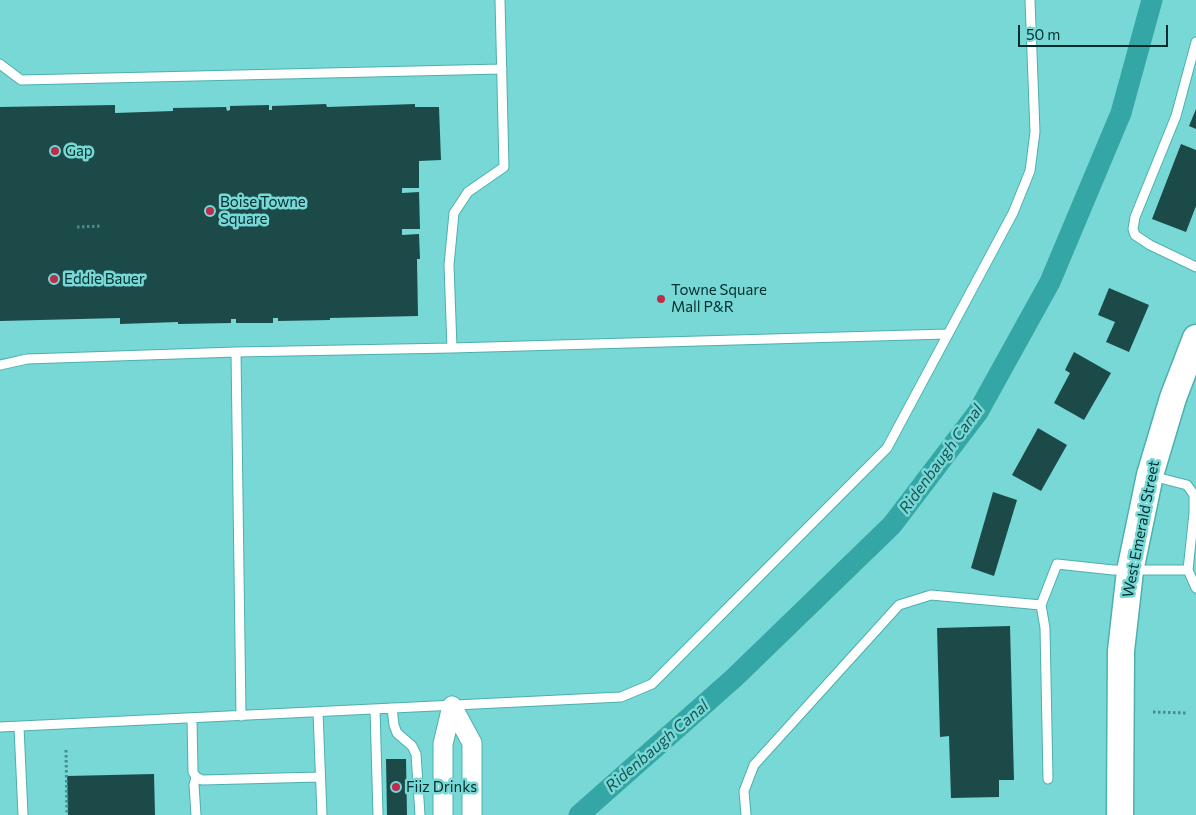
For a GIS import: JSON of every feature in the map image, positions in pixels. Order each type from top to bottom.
[{"type":"main road","name":"West Emerald Street","points":[[1120,815],[1121,651],[1130,570],[1150,475],[1173,398],[1196,338]]},
{"type":"street","points":[[443,815],[443,744],[452,706]]},
{"type":"street","points":[[452,706],[472,743],[472,815]]},
{"type":"lane","points":[[452,348],[450,265],[454,213],[468,192],[504,166],[500,0]]},
{"type":"lane","points":[[0,727],[621,697],[652,684],[887,448],[1013,213],[1030,171],[1035,132],[1030,0]]},
{"type":"lane","points":[[1196,42],[1176,116],[1135,217],[1133,230],[1136,235],[1150,245],[1196,267]]},
{"type":"lane","points":[[0,64],[21,80],[502,68]]},
{"type":"lane","points":[[0,365],[27,360],[236,352],[947,334]]},
{"type":"lane","points":[[236,352],[241,716]]},
{"type":"lane","points":[[1150,475],[1187,485],[1194,495],[1194,514],[1188,570],[1196,588]]},
{"type":"lane","points":[[1048,779],[1045,628],[1041,605],[1057,564],[1130,570],[1188,570]]},
{"type":"lane","points":[[746,815],[744,790],[754,765],[899,605],[931,595],[1041,605]]},
{"type":"lane","points":[[392,708],[397,733],[412,746],[416,754],[420,815]]},
{"type":"lane","points":[[374,710],[378,815]]},
{"type":"lane","points":[[318,712],[322,815]]},
{"type":"lane","points":[[192,718],[192,772],[202,780],[320,777]]},
{"type":"lane","points":[[19,727],[23,815]]},
{"type":"lane","points":[[196,777],[194,785],[196,815]]},
{"type":"path","points":[[77,227],[102,226]]},
{"type":"path","points":[[1152,712],[1187,713]]},
{"type":"path","points":[[66,750],[67,815]]},
{"type":"building","name":"Boise Towne Square","points":[[326,104],[327,107],[415,104],[415,107],[439,107],[441,160],[419,161],[419,188],[402,188],[402,193],[419,192],[420,229],[402,229],[402,235],[419,234],[420,259],[417,259],[418,316],[278,321],[278,318],[273,318],[273,323],[236,323],[236,319],[231,319],[231,323],[120,324],[120,318],[0,321],[0,107],[115,105],[115,113],[173,111],[173,108],[226,107],[227,111],[230,110],[230,106],[269,105],[269,110],[272,110],[272,106]]},
{"type":"building","points":[[1196,109],[1196,129],[1189,126]]},
{"type":"building","points":[[1181,144],[1196,150],[1196,206],[1186,232],[1152,219]]},
{"type":"building","points":[[1109,288],[1149,305],[1129,352],[1106,342],[1115,322],[1098,315]]},
{"type":"building","points":[[1074,352],[1111,373],[1084,420],[1054,403],[1070,373],[1065,370]]},
{"type":"building","points":[[1038,428],[1067,445],[1041,491],[1012,475]]},
{"type":"building","points":[[993,492],[1017,500],[994,576],[971,568]]},
{"type":"building","points":[[1010,626],[1014,780],[999,780],[999,797],[951,798],[949,736],[940,737],[937,628]]},
{"type":"building","name":"Fiiz Drinks","points":[[386,759],[406,759],[407,815],[387,815]]},
{"type":"building","points":[[154,774],[155,815],[68,815],[67,776]]},
{"type":"waterway","name":"Ridenbaugh Canal","points":[[579,815],[734,678],[892,525],[978,412],[1050,282],[1121,113],[1152,0]]},
{"type":"place","name":"Gap","points":[[55,151]]},
{"type":"place","name":"Boise Towne Square","points":[[210,211]]},
{"type":"place","name":"Eddie Bauer","points":[[54,279]]},
{"type":"place","name":"Towne Square Mall P&R","points":[[661,299]]},
{"type":"place","name":"Fiiz Drinks","points":[[396,787]]}]
